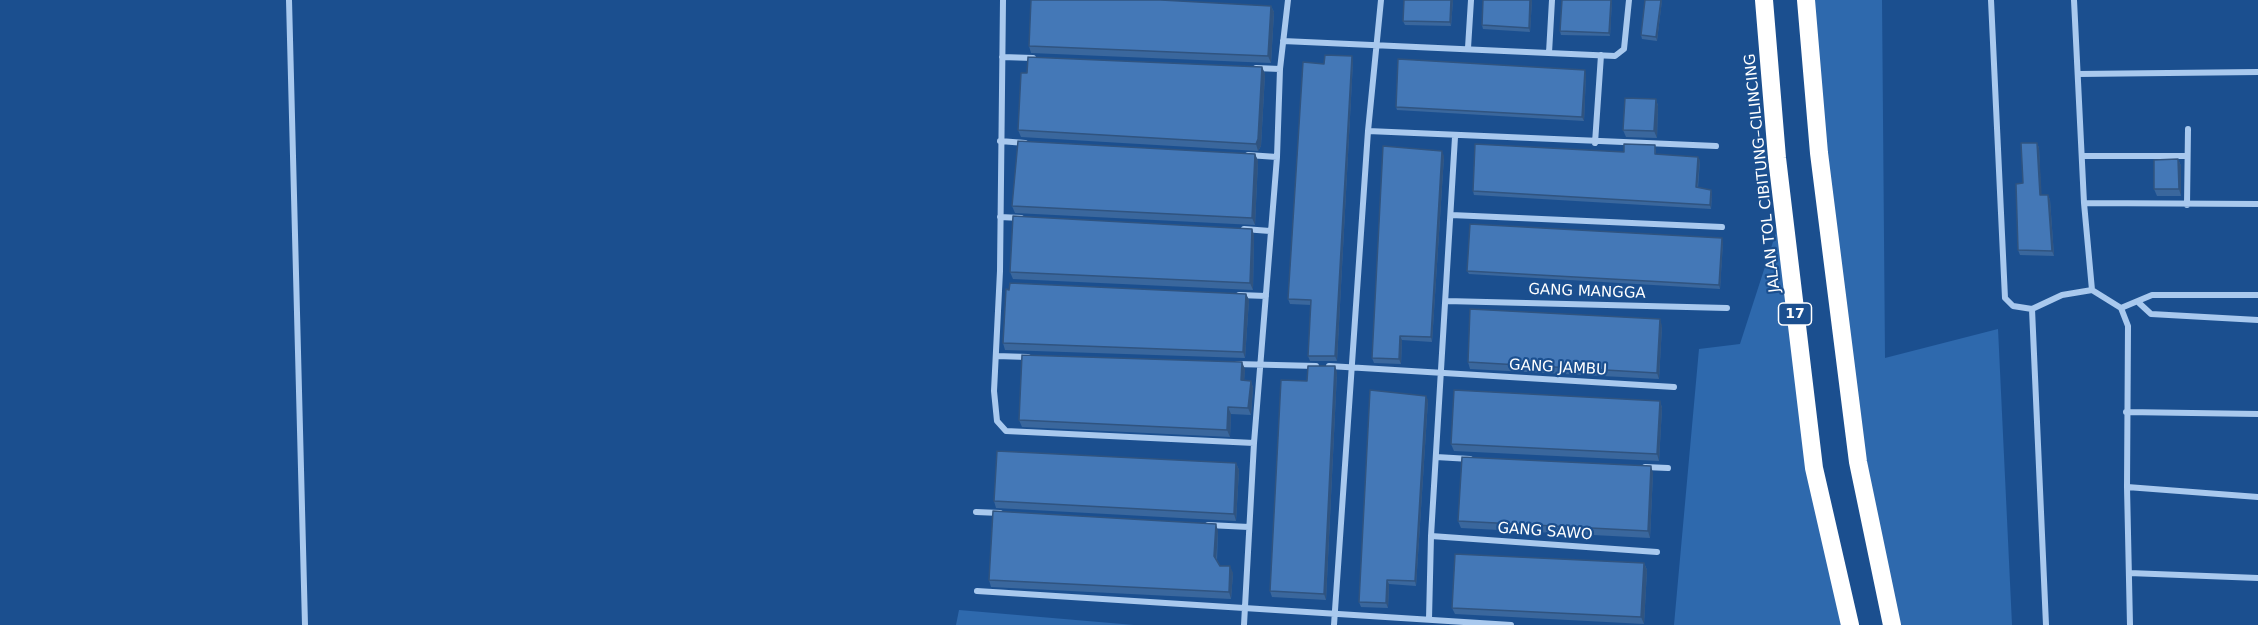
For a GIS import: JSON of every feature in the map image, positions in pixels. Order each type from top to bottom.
[{"type":"highway","name":"JALAN TOL CIBITUNG–CILINCING","points":[[1764,0],[1777,158],[1814,468],[1850,625]]},
{"type":"highway","points":[[1806,0],[1819,153],[1858,462],[1892,625]]},
{"type":"street","points":[[290,0],[305,625]]},
{"type":"street","points":[[1003,0],[1000,284],[995,414],[1006,431],[1254,444]]},
{"type":"street","points":[[1244,625],[1254,444],[1277,157],[1280,69],[1288,0]]},
{"type":"street","points":[[1334,625],[1350,367],[1368,131],[1381,0]]},
{"type":"street","points":[[1468,48],[1471,0]]},
{"type":"street","points":[[1549,53],[1552,0]]},
{"type":"street","points":[[1283,41],[1615,56],[1624,49],[1629,0]]},
{"type":"street","points":[[1991,0],[2003,292],[2007,303],[2032,309],[2062,295],[2092,290],[2121,308],[2128,326],[2126,412],[2130,625]]},
{"type":"street","points":[[2074,0],[2084,203],[2092,290]]},
{"type":"street","points":[[1595,143],[1601,55]]},
{"type":"street","points":[[1002,57],[1037,58]]},
{"type":"street","points":[[1245,68],[1280,69]]},
{"type":"street","points":[[2078,74],[2258,72]]},
{"type":"street","points":[[2187,205],[2188,129]]},
{"type":"street","points":[[1368,131],[1455,137],[1716,146]]},
{"type":"street","points":[[1429,619],[1431,536],[1455,137]]},
{"type":"street","points":[[1000,141],[1035,143]]},
{"type":"street","points":[[1242,155],[1277,157]]},
{"type":"street","points":[[2082,156],[2186,156]]},
{"type":"street","points":[[2084,203],[2258,204]]},
{"type":"street","points":[[1451,215],[1722,227]]},
{"type":"street","points":[[1000,217],[1035,219]]},
{"type":"street","points":[[1235,229],[1270,231]]},
{"type":"street","points":[[1000,284],[1011,285]]},
{"type":"street","points":[[1231,294],[1266,296]]},
{"type":"street","points":[[2121,308],[2152,295],[2258,296]]},
{"type":"street","name":"GANG MANGGA","points":[[1446,301],[1727,308]]},
{"type":"street","points":[[2138,302],[2151,314],[2258,320]]},
{"type":"street","points":[[2032,309],[2046,625]]},
{"type":"street","points":[[996,356],[1036,357]]},
{"type":"street","name":"GANG JAMBU","points":[[1224,363],[1350,367],[1674,387]]},
{"type":"street","points":[[2126,412],[2258,414]]},
{"type":"street","points":[[1436,457],[1482,459]]},
{"type":"street","points":[[1633,466],[1668,468]]},
{"type":"street","points":[[2127,487],[2258,497]]},
{"type":"street","points":[[976,512],[1012,514]]},
{"type":"street","points":[[1202,524],[1249,527]]},
{"type":"street","name":"GANG SAWO","points":[[1431,536],[1657,552]]},
{"type":"street","points":[[2129,573],[2258,578]]},
{"type":"street","points":[[977,591],[1245,610],[1335,612],[1511,625]]},
{"type":"shaded area","points":[[1808,0],[1882,0],[1885,358],[1998,329],[2012,625],[1892,625],[1858,462]]},
{"type":"shaded area","points":[[1783,211],[1814,468],[1850,625],[1674,625],[1699,349],[1740,344]]},
{"type":"shaded area","points":[[959,610],[1134,625],[956,625]]},
{"type":"building","points":[[1031,0],[1161,0],[1271,6],[1268,56],[1029,46]]},
{"type":"building","points":[[1404,0],[1451,0],[1450,22],[1403,21]]},
{"type":"building","points":[[1483,0],[1530,0],[1529,28],[1482,25]]},
{"type":"building","points":[[1562,0],[1611,0],[1609,33],[1560,31]]},
{"type":"building","points":[[1645,0],[1661,0],[1656,37],[1641,35]]},
{"type":"building","points":[[1325,55],[1352,56],[1335,356],[1308,356],[1311,300],[1288,299],[1303,62],[1324,64]]},
{"type":"building","points":[[1028,57],[1262,67],[1258,139],[1256,144],[1018,130],[1021,73],[1027,73]]},
{"type":"building","points":[[1398,59],[1585,70],[1582,117],[1396,107]]},
{"type":"building","points":[[1625,98],[1656,99],[1654,131],[1623,130]]},
{"type":"building","points":[[1018,141],[1255,154],[1252,218],[1012,206]]},
{"type":"building","points":[[2021,143],[2037,143],[2040,195],[2048,195],[2052,251],[2018,250],[2016,184],[2023,183]]},
{"type":"building","points":[[1475,144],[1624,152],[1624,144],[1655,145],[1655,154],[1698,157],[1696,187],[1711,190],[1710,205],[1473,191]]},
{"type":"building","points":[[1383,146],[1442,151],[1431,337],[1400,336],[1399,359],[1372,358]]},
{"type":"building","points":[[2178,159],[2179,189],[2154,189],[2154,160]]},
{"type":"building","points":[[1013,216],[1252,229],[1250,283],[1010,272]]},
{"type":"building","points":[[1470,224],[1722,238],[1719,285],[1467,271]]},
{"type":"building","points":[[1010,283],[1246,294],[1243,352],[1003,343],[1006,289],[1009,290]]},
{"type":"building","points":[[1470,309],[1660,319],[1657,373],[1468,362]]},
{"type":"building","points":[[1022,355],[1242,362],[1241,380],[1251,381],[1248,408],[1228,407],[1227,430],[1019,420]]},
{"type":"building","points":[[1308,366],[1335,366],[1324,594],[1270,591],[1281,380],[1307,381]]},
{"type":"building","points":[[1370,390],[1426,396],[1415,581],[1387,580],[1386,603],[1359,602]]},
{"type":"building","points":[[1454,390],[1660,401],[1657,454],[1451,444]]},
{"type":"building","points":[[997,451],[1236,463],[1234,514],[994,501]]},
{"type":"building","points":[[1462,457],[1651,466],[1648,531],[1458,521]]},
{"type":"building","points":[[993,511],[1216,524],[1214,556],[1220,566],[1230,566],[1229,592],[989,580]]},
{"type":"building","points":[[1455,554],[1644,563],[1641,617],[1452,608]]}]
